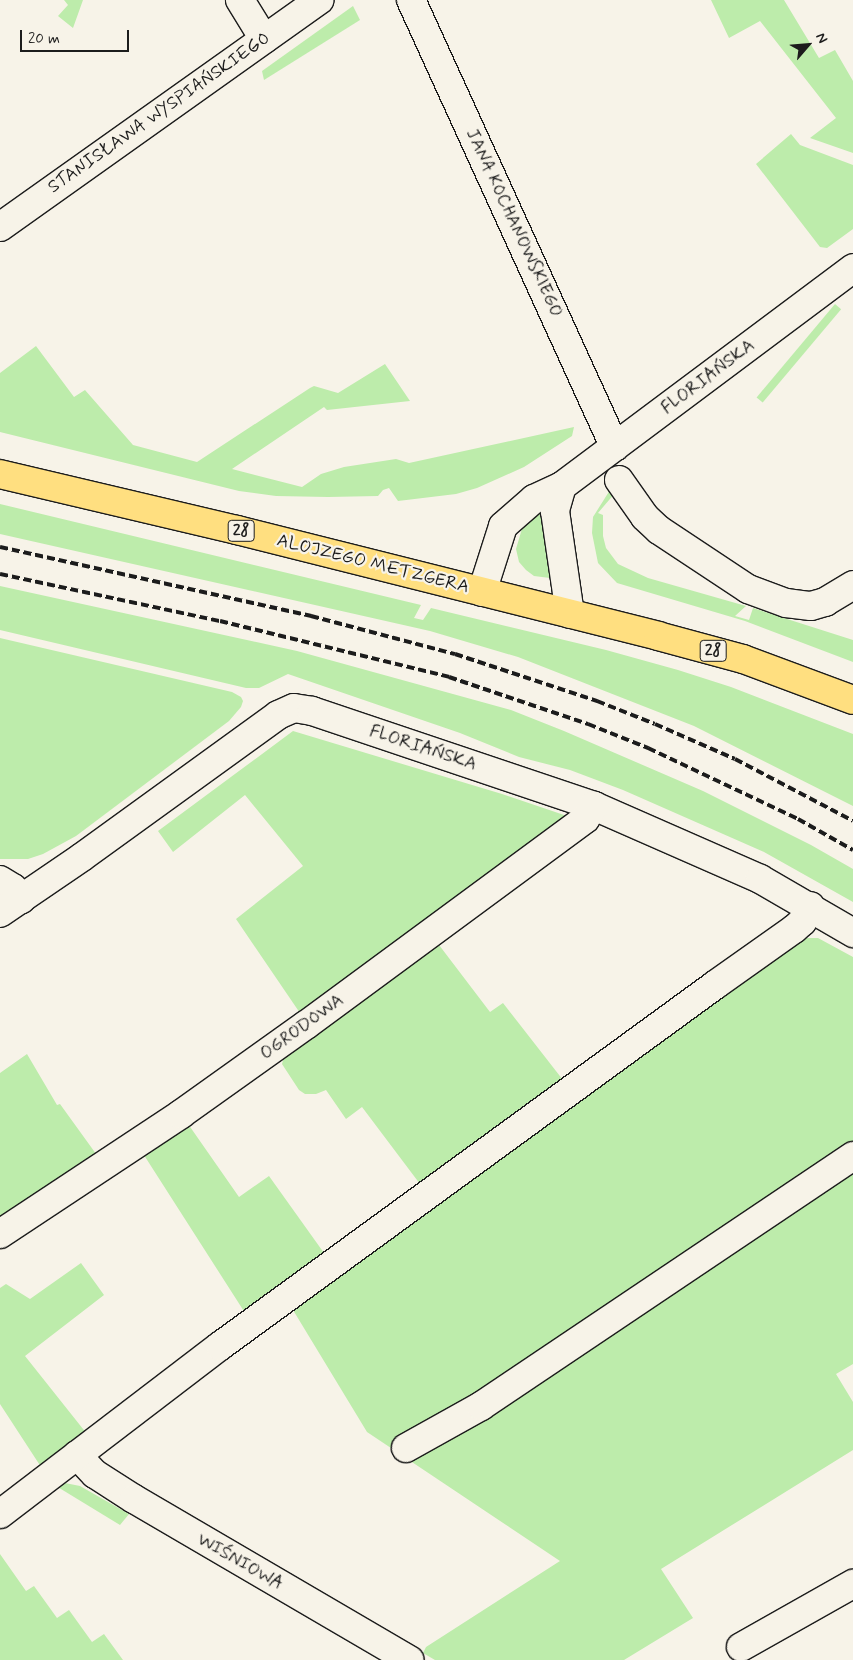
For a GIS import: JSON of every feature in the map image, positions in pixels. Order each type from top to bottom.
[{"type":"main road","name":"ALOJZEGO METZGERA","points":[[0,474],[237,530],[570,614]]},
{"type":"main road","name":"28","points":[[570,614],[743,659],[853,700]]},
{"type":"street","points":[[240,0],[264,39]]},
{"type":"street","name":"STANISŁAWA WYSPIAŃSKIEGO","points":[[0,227],[319,0]]},
{"type":"street","name":"JANA KOCHANOWSKIEGO","points":[[412,0],[615,447]]},
{"type":"street","name":"FLORIAŃSKA","points":[[482,592],[503,526],[534,499],[562,486],[853,268]]},
{"type":"street","points":[[620,480],[645,517],[659,530],[748,590],[786,603],[811,606],[825,602],[853,585]]},
{"type":"street","points":[[562,486],[555,511],[570,614]]},
{"type":"street","name":"FLORIAŃSKA","points":[[10,906],[278,715],[294,708],[330,717],[594,806],[751,874],[810,906],[853,933]]},
{"type":"street","name":"OGRODOWA","points":[[0,1234],[181,1114],[298,1030],[585,819],[594,806]]},
{"type":"street","points":[[0,880],[12,888],[10,906]]},
{"type":"street","points":[[0,1514],[220,1346],[794,929],[802,922],[810,906]]},
{"type":"street","points":[[406,1448],[481,1406],[853,1156]]},
{"type":"street","name":"WIŚNIOWA","points":[[77,1455],[94,1474],[134,1499],[408,1660]]},
{"type":"street","points":[[741,1647],[853,1584]]},
{"type":"green space","points":[[64,0],[83,0],[73,28],[58,16],[68,5]]},
{"type":"green space","points":[[711,0],[784,0],[819,58],[835,50],[853,81],[853,153],[810,138],[836,118],[760,21],[729,38]]},
{"type":"green space","points":[[353,6],[360,20],[264,80],[262,71]]},
{"type":"green space","points":[[791,134],[800,145],[853,165],[853,229],[827,248],[820,247],[756,164]]},
{"type":"green space","points":[[835,304],[841,309],[763,403],[757,397]]},
{"type":"green space","points":[[36,346],[74,397],[85,390],[133,445],[197,462],[310,388],[314,386],[338,393],[385,364],[410,401],[327,410],[324,407],[232,469],[302,487],[321,474],[344,467],[396,459],[409,463],[574,427],[572,436],[524,467],[477,488],[456,494],[398,501],[389,488],[383,490],[378,496],[328,497],[276,496],[239,491],[0,432],[0,373]]},
{"type":"green space","points":[[610,490],[615,493],[598,513],[603,515],[603,536],[606,548],[618,564],[648,578],[746,606],[735,616],[749,620],[753,608],[853,640],[853,662],[745,621],[617,583],[598,563],[592,533],[593,517]]},
{"type":"green space","points":[[544,498],[546,551],[553,573],[550,578],[534,576],[526,570],[519,562],[516,549],[524,522]]},
{"type":"green space","points":[[0,504],[421,605],[414,618],[423,620],[431,608],[606,650],[731,687],[853,734],[853,806],[694,726],[518,657],[430,631],[0,534]]},
{"type":"green space","points":[[0,586],[297,651],[511,710],[703,791],[811,845],[853,869],[853,902],[764,852],[623,790],[570,770],[519,757],[460,733],[288,674],[259,688],[246,688],[0,630]]},
{"type":"green space","points":[[0,638],[232,692],[241,697],[243,701],[241,707],[229,721],[76,836],[43,854],[28,859],[0,859]]},
{"type":"green space","points":[[293,731],[502,794],[567,816],[302,1016],[236,919],[303,866],[245,795],[173,852],[158,831]]},
{"type":"green space","points":[[802,938],[818,938],[853,957],[853,1364],[836,1374],[853,1402],[853,1450],[661,1569],[693,1618],[624,1660],[435,1660],[423,1653],[426,1647],[560,1561],[367,1432],[293,1310],[551,1117]]},
{"type":"green space","points":[[436,941],[490,1012],[503,1003],[563,1080],[420,1184],[362,1107],[346,1119],[326,1090],[316,1094],[305,1094],[299,1090],[282,1064],[286,1050]]},
{"type":"green space","points":[[27,1054],[57,1105],[60,1104],[99,1158],[0,1222],[0,1073]]},
{"type":"green space","points":[[186,1121],[239,1197],[269,1176],[324,1253],[392,1204],[247,1316],[142,1152]]},
{"type":"green space","points":[[81,1263],[104,1295],[25,1356],[87,1434],[43,1470],[0,1404],[0,1288],[6,1284],[30,1299]]},
{"type":"green space","points":[[65,1483],[80,1486],[129,1514],[120,1525],[56,1486]]},
{"type":"green space","points":[[0,1554],[26,1591],[34,1586],[57,1618],[69,1610],[92,1642],[104,1634],[123,1660],[0,1660]]},
{"type":"railway","points":[[0,547],[311,616],[455,654],[597,701],[655,724],[735,759],[853,821]]},
{"type":"railway","points":[[0,574],[220,621],[449,677],[588,724],[648,748],[798,819],[853,850]]}]
